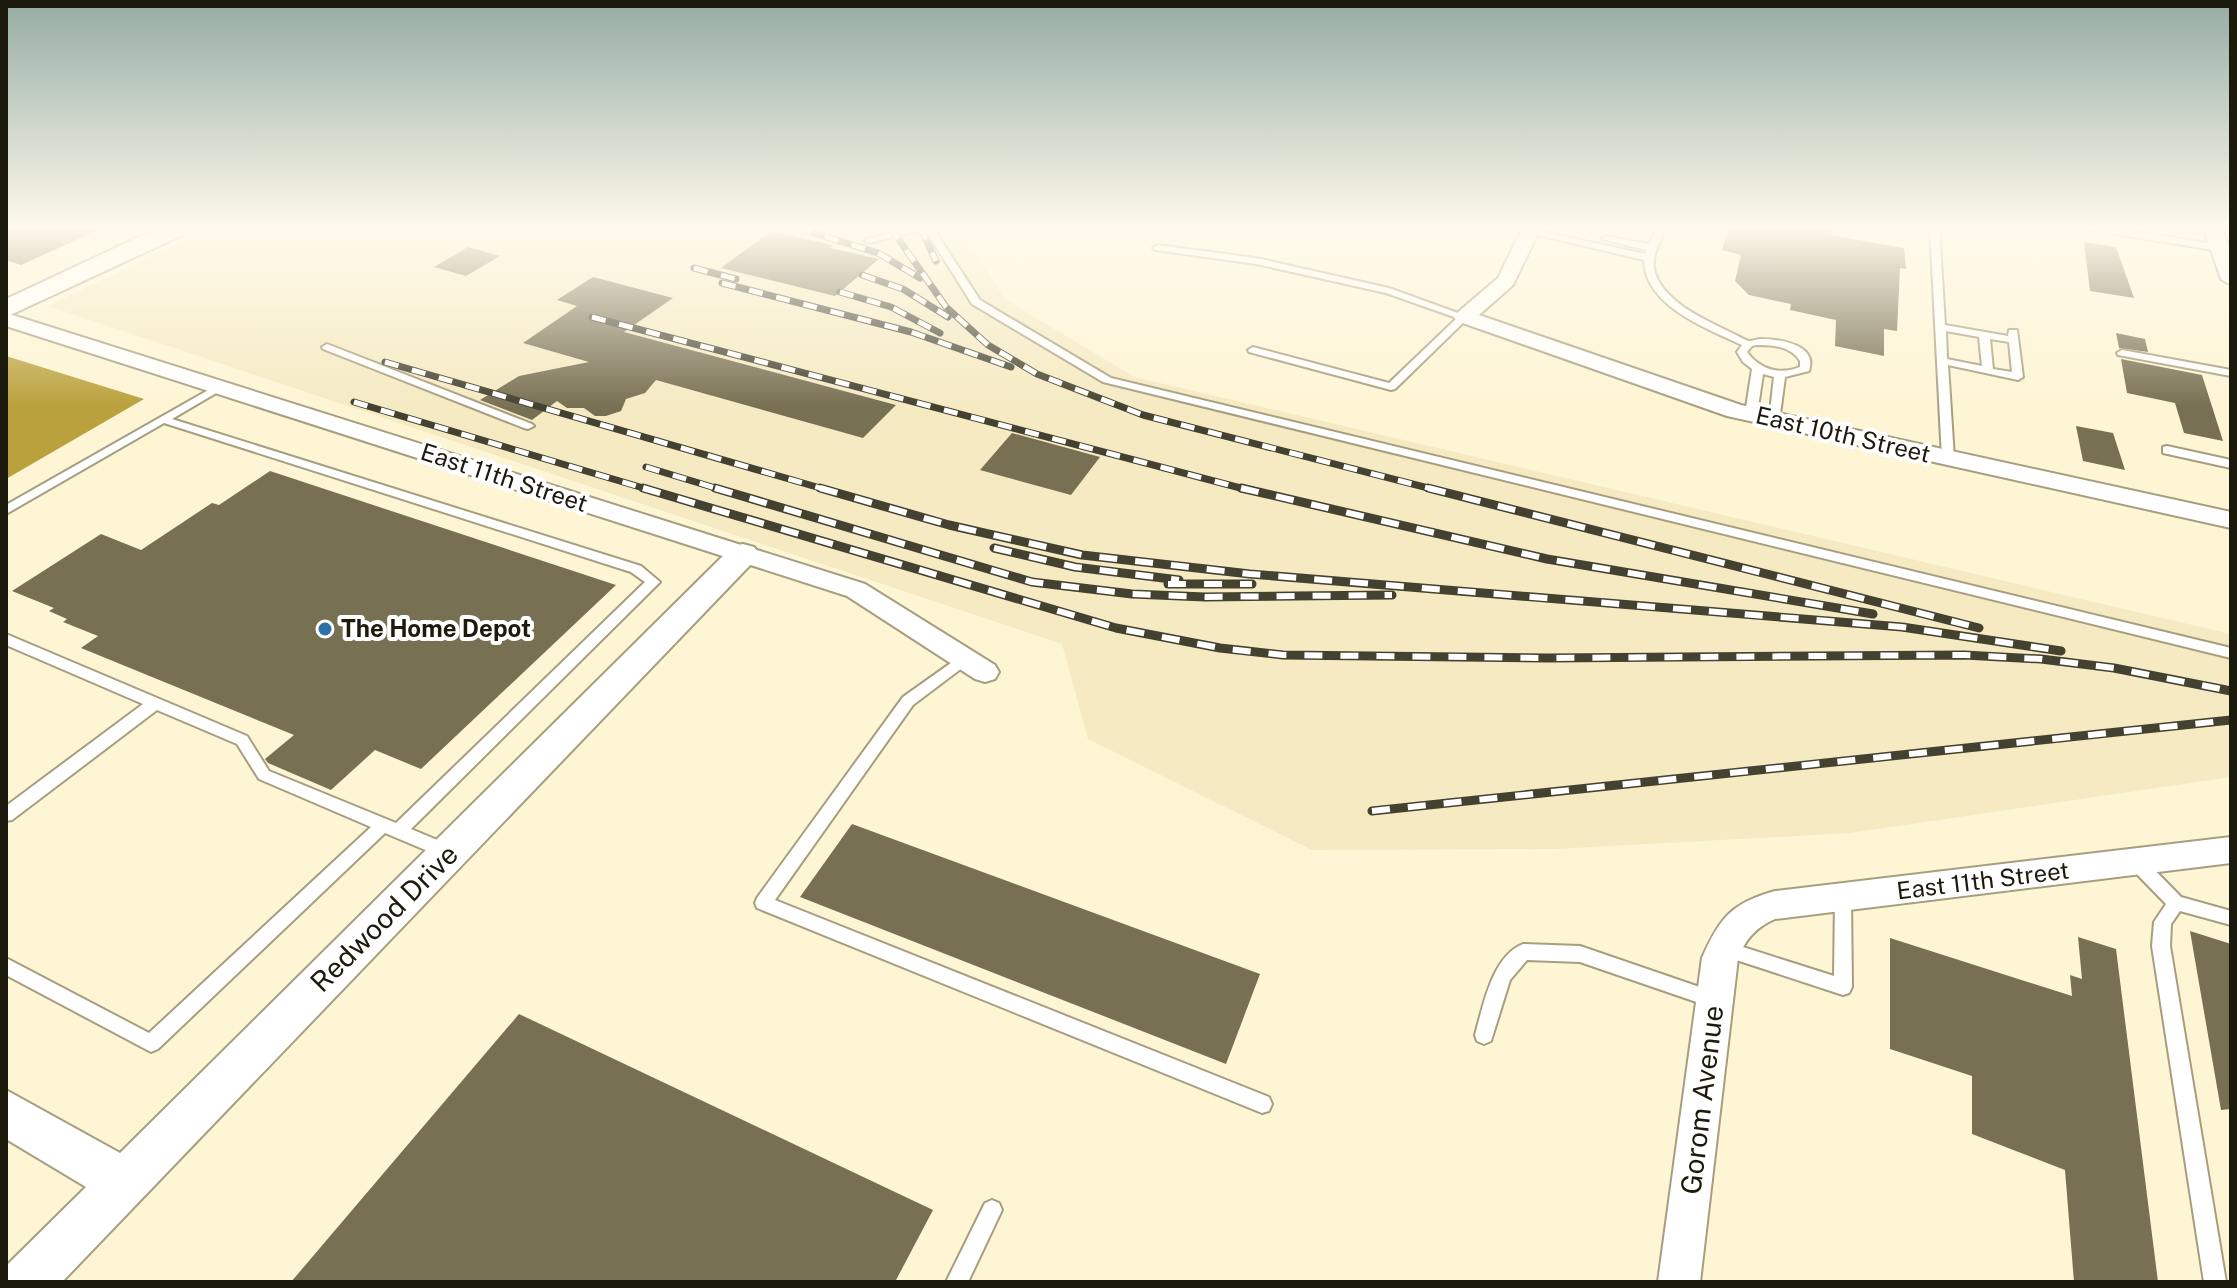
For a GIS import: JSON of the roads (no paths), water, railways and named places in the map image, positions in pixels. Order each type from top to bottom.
[{"type":"main road","points":[[6,309],[52,287]]},
{"type":"street","points":[[1464,317],[1499,287]]},
{"type":"street","name":"East 10th Street","points":[[1464,317],[1700,400],[1751,414],[2231,520]]},
{"type":"street","name":"East 11th Street","points":[[6,319],[856,590],[975,665]]},
{"type":"street","name":"Redwood Drive","points":[[26,1282],[743,554]]},
{"type":"street","name":"East 11th Street","points":[[1732,936],[1753,911],[1775,905],[2231,850]]},
{"type":"street","name":"Gorom Avenue","points":[[1679,1282],[1715,1000],[1732,936]]},
{"type":"street","points":[[6,1113],[124,1182]]},
{"type":"lane","points":[[966,287],[976,302],[1107,380],[2231,653]]},
{"type":"lane","points":[[1253,350],[1391,387],[1464,317],[1374,287]]},
{"type":"lane","points":[[1659,287],[1677,307],[1748,344]]},
{"type":"lane","points":[[1938,287],[1948,458]]},
{"type":"lane","points":[[1940,327],[1984,335],[2013,336],[2018,377],[1942,361]]},
{"type":"lane","points":[[1984,335],[1988,370]]},
{"type":"lane","points":[[1765,341],[1785,345],[1806,359],[1805,369],[1780,374],[1758,368],[1744,357],[1744,348],[1748,344],[1765,341]]},
{"type":"lane","points":[[327,347],[528,426]]},
{"type":"lane","points":[[2122,353],[2231,373]]},
{"type":"lane","points":[[1751,414],[1758,368]]},
{"type":"lane","points":[[1775,420],[1780,374]]},
{"type":"lane","points":[[6,510],[219,387]]},
{"type":"lane","points":[[6,966],[151,1043],[390,828],[653,582],[636,569],[165,420]]},
{"type":"lane","points":[[2167,450],[2231,464]]},
{"type":"lane","points":[[6,639],[242,740],[264,775],[449,853]]},
{"type":"lane","points":[[975,665],[908,701],[763,903],[1262,1104]]},
{"type":"lane","points":[[6,815],[155,703]]},
{"type":"lane","points":[[2136,862],[2176,903],[2231,918]]},
{"type":"lane","points":[[1732,936],[1843,987],[1843,898]]},
{"type":"lane","points":[[2176,903],[2163,922],[2161,946],[2215,1282]]},
{"type":"lane","points":[[1484,1035],[1502,976],[1523,952],[1580,954],[1715,1000]]},
{"type":"lane","points":[[957,1282],[992,1210]]},
{"type":"railway","points":[[738,287],[911,332],[1011,367]]},
{"type":"railway","points":[[897,287],[948,317]]},
{"type":"railway","points":[[932,287],[946,307],[988,345],[1037,374],[1143,415],[1436,490]]},
{"type":"railway","points":[[840,292],[891,307],[940,333]]},
{"type":"railway","points":[[592,317],[1248,490]]},
{"type":"railway","points":[[385,362],[827,490]]},
{"type":"railway","points":[[354,402],[650,490]]},
{"type":"railway","points":[[646,467],[722,490]]},
{"type":"railway","points":[[643,488],[1116,628],[1220,648],[1283,655],[1549,658],[1964,655],[2041,659],[2114,668],[2231,691]]},
{"type":"railway","points":[[715,488],[1032,582],[1132,594],[1205,597],[1392,595]]},
{"type":"railway","points":[[820,488],[949,525],[1082,555],[1250,574],[1902,627],[2061,651]]},
{"type":"railway","points":[[1241,488],[1547,559],[1873,614]]},
{"type":"railway","points":[[1428,488],[1979,628]]},
{"type":"railway","points":[[994,548],[1075,567],[1179,580]]},
{"type":"railway","points":[[1168,584],[1252,584]]},
{"type":"railway","points":[[1372,811],[2231,720]]},
{"type":"place","name":"The Home Depot","points":[[325,629]]}]
